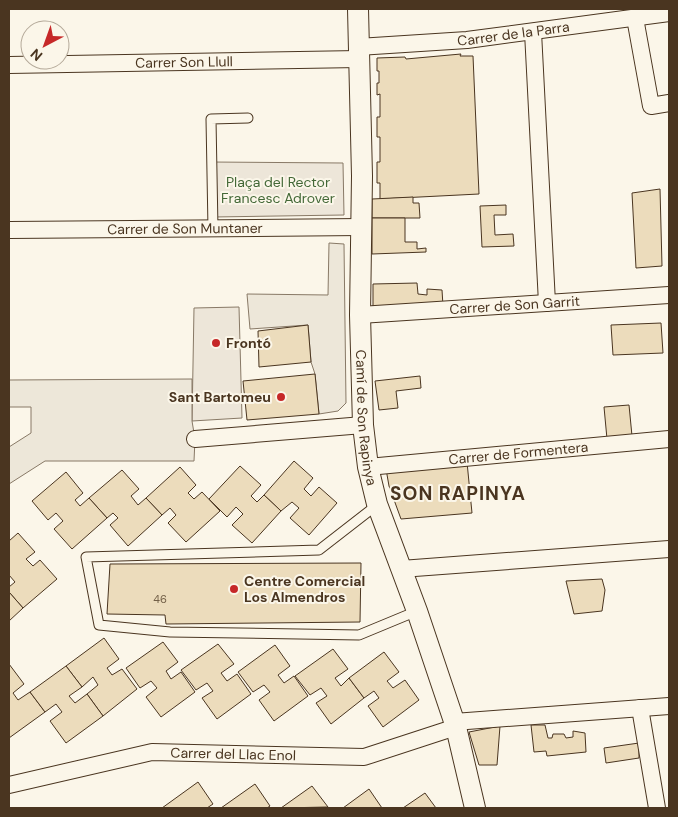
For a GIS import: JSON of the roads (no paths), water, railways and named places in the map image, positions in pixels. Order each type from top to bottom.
[{"type":"street","name":"Camí de Son Rapinya","points":[[358,9],[362,176],[360,315],[363,425],[368,467],[377,504],[417,611],[455,724],[475,808]]},
{"type":"street","name":"Carrer de la Parra","points":[[358,53],[669,13]]},
{"type":"street","points":[[635,18],[651,106],[669,103]]},
{"type":"street","points":[[533,32],[547,303]]},
{"type":"street","name":"Carrer Son Llull","points":[[9,65],[358,53]]},
{"type":"street","name":"Carrer de Son Muntaner","points":[[9,230],[361,228]]},
{"type":"street","name":"Carrer de Son Garrit","points":[[360,315],[669,295]]},
{"type":"street","points":[[196,439],[363,425]]},
{"type":"street","name":"Carrer de Formentera","points":[[368,467],[669,439]]},
{"type":"street","points":[[401,569],[669,549]]},
{"type":"street","name":"Carrer del Llac Enol","points":[[9,785],[152,752],[364,757],[455,724],[669,706]]},
{"type":"street","points":[[640,708],[657,808]]},
{"type":"lane","points":[[213,229],[211,119],[248,118]]},
{"type":"lane","points":[[377,504],[319,550],[86,557],[99,625],[170,632],[360,635],[417,611]]},
{"type":"place","name":"Frontó","points":[[216,343]]},
{"type":"place","name":"Sant Bartomeu","points":[[281,397]]},
{"type":"place","name":"Centre Comercial Los Almendros","points":[[234,589]]},
{"type":"district","name":"SON RAPINYA","points":[[458,493]]},
{"type":"park label","name":"Plaça del Rector Francesc Adrover","points":[[278,190]]}]
